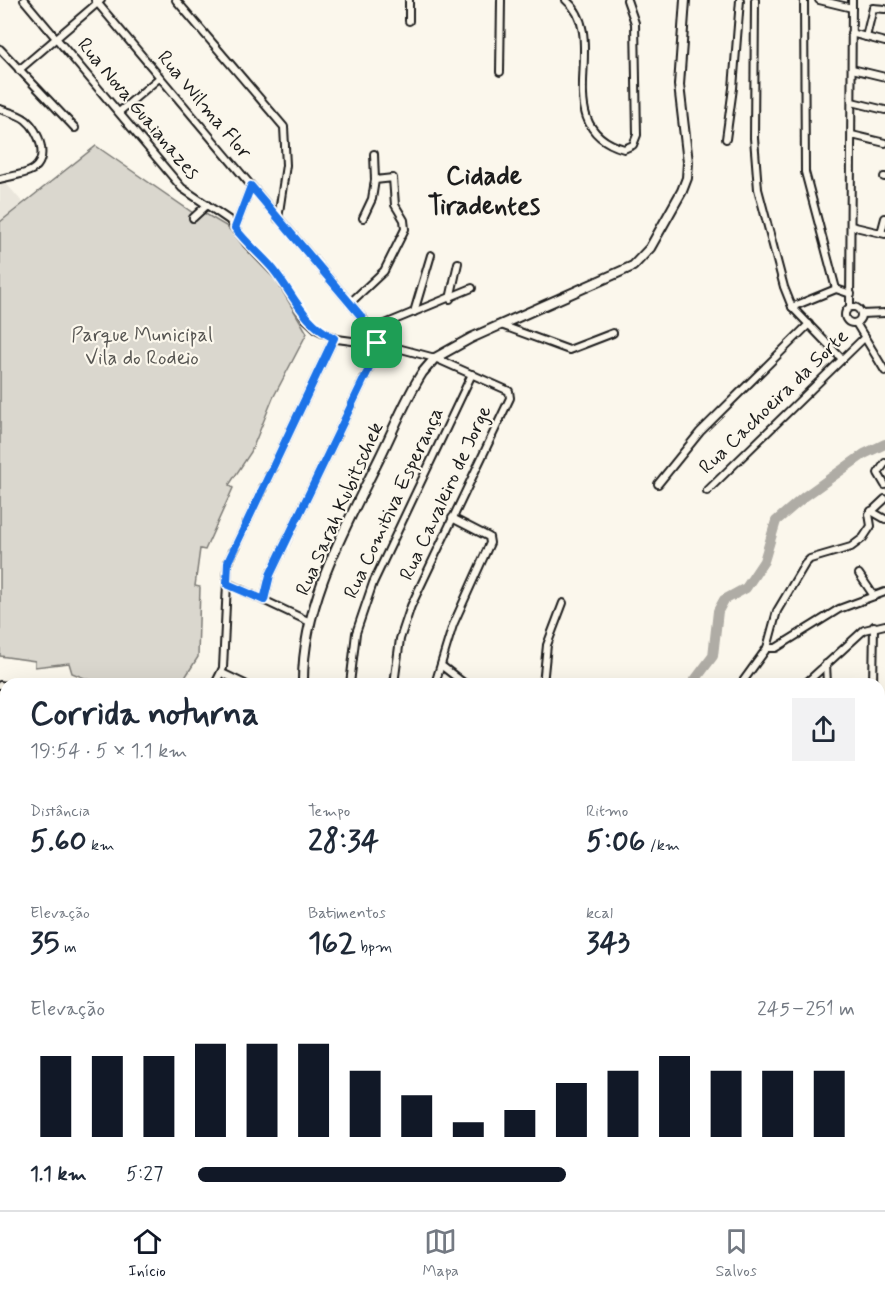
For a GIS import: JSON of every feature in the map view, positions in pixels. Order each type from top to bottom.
[{"type":"street","name":"Rua Nova Guaianazes","points":[[24,0],[182,188],[225,216],[279,277],[306,319],[318,330],[334,338]]},
{"type":"street","points":[[176,0],[284,127],[286,165],[278,219]]},
{"type":"street","points":[[409,0],[409,21]]},
{"type":"street","points":[[500,72],[501,0]]},
{"type":"street","points":[[566,0],[575,10],[582,27],[582,89],[588,123],[601,139],[624,149],[633,146],[637,135],[635,23],[627,0]]},
{"type":"street","points":[[435,358],[501,325],[633,266],[642,258],[658,234],[687,178],[688,162],[679,85],[685,0]]},
{"type":"street","points":[[726,139],[740,0]]},
{"type":"street","points":[[755,0],[756,174],[781,277],[792,306],[842,359]]},
{"type":"street","points":[[804,0],[805,172],[836,289]]},
{"type":"street","points":[[819,0],[852,8]]},
{"type":"street","points":[[852,0],[851,294],[850,307],[845,316],[849,322],[856,323],[885,371]]},
{"type":"street","points":[[19,70],[98,1]]},
{"type":"street","name":"Rua Wilma Flor","points":[[98,1],[159,78],[350,303],[373,332],[377,343]]},
{"type":"street","points":[[866,37],[873,8],[885,9]]},
{"type":"street","points":[[851,33],[885,42]]},
{"type":"street","points":[[0,49],[75,128]]},
{"type":"street","points":[[852,69],[885,77]]},
{"type":"street","points":[[119,112],[159,78]]},
{"type":"street","points":[[852,102],[885,110]]},
{"type":"street","points":[[0,109],[26,120],[38,136],[41,147],[36,167],[0,178]]},
{"type":"street","points":[[852,135],[885,143]]},
{"type":"street","points":[[363,218],[372,199],[375,180],[374,154]]},
{"type":"street","points":[[350,303],[384,271],[405,229],[404,220],[395,204],[394,179],[385,177],[375,180]]},
{"type":"street","points":[[235,228],[251,186]]},
{"type":"street","points":[[194,218],[207,205]]},
{"type":"street","points":[[851,226],[883,234],[885,218]]},
{"type":"street","points":[[414,312],[431,255]]},
{"type":"street","points":[[450,298],[458,263]]},
{"type":"street","points":[[373,332],[385,324],[472,288]]},
{"type":"street","points":[[792,306],[836,289],[851,294]]},
{"type":"street","points":[[850,307],[857,308],[861,314]]},
{"type":"street","points":[[861,314],[885,313]]},
{"type":"street","points":[[856,323],[861,314]]},
{"type":"street","points":[[658,483],[700,432],[809,324]]},
{"type":"street","points":[[501,325],[569,350],[613,333]]},
{"type":"street","name":"Rua Cachoeira da Sorte","points":[[707,491],[865,337]]},
{"type":"street","points":[[219,678],[222,673],[231,554],[334,338]]},
{"type":"street","name":"Rua Cavaleiro de Jorge","points":[[334,338],[377,343],[435,358],[505,389],[510,394],[404,623],[395,678]]},
{"type":"street","points":[[264,600],[270,575],[374,358],[377,343]]},
{"type":"street","name":"Rua Sarah Kubitschek","points":[[304,678],[310,622],[321,586],[357,503],[417,381],[435,358]]},
{"type":"street","name":"Rua Comitiva Esperança","points":[[351,678],[356,633],[373,583],[472,374]]},
{"type":"street","points":[[885,463],[878,473],[885,485]]},
{"type":"street","points":[[745,678],[767,648],[777,611],[805,564],[858,542],[872,526],[869,516],[871,511],[885,499]]},
{"type":"street","points":[[871,511],[885,519]]},
{"type":"street","points":[[437,678],[453,625],[490,543],[489,537],[452,518]]},
{"type":"street","points":[[859,574],[874,596]]},
{"type":"street","points":[[227,584],[310,622]]},
{"type":"street","points":[[767,648],[776,648],[839,609],[885,592]]},
{"type":"street","points":[[544,678],[547,645],[563,603]]},
{"type":"street","points":[[811,678],[855,637],[874,626],[885,625]]},
{"type":"street","points":[[873,678],[874,626]]},
{"type":"street","points":[[826,664],[827,678]]},
{"type":"street","points":[[442,666],[457,678]]},
{"type":"street","points":[[222,673],[232,678]]},
{"type":"shaded area","points":[[5,182],[23,203],[0,222],[0,184]]},
{"type":"green space","name":"Parque Municipal Vila do Rodeio","points":[[96,146],[199,217],[204,213],[226,226],[275,278],[307,333],[273,398],[251,452],[229,485],[233,488],[205,550],[200,549],[195,586],[200,587],[198,657],[185,678],[84,678],[72,673],[69,663],[35,667],[35,661],[0,656],[0,222]]},
{"type":"waterway","points":[[696,678],[713,656],[718,611],[724,600],[746,588],[764,561],[776,521],[804,497],[864,454],[885,444]]},
{"type":"district","name":"Cidade Tiradentes","points":[[484,192]]},
{"type":"route","points":[[251,186],[360,315],[373,332],[377,343],[374,358],[270,575],[264,600],[227,584],[228,562],[231,554],[334,338],[318,330],[306,319],[269,264],[235,228],[251,186]]}]
